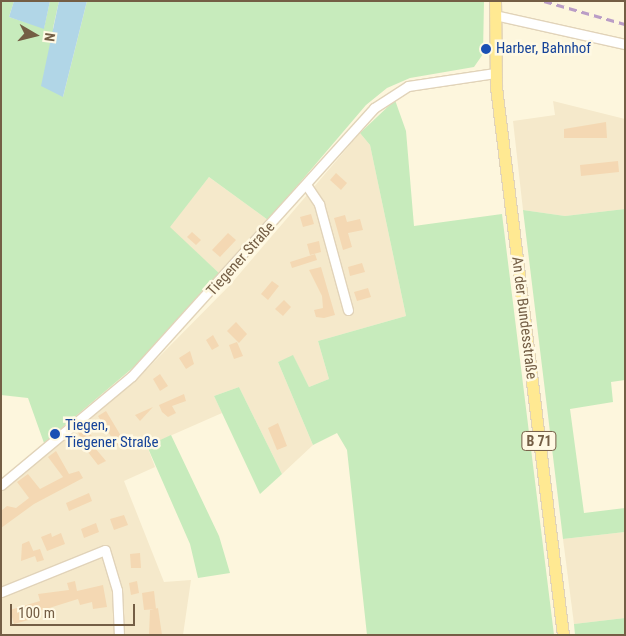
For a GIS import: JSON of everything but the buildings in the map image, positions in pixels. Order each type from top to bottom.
[{"type":"main road","name":"An der Bundesstraße","points":[[495,1],[495,73],[563,635]]},
{"type":"street","points":[[494,14],[625,44]]},
{"type":"street","name":"Tiegener Straße","points":[[1,485],[132,376],[307,186],[374,108],[408,86],[495,73]]},
{"type":"street","points":[[307,186],[319,204],[348,310]]},
{"type":"street","points":[[1,592],[105,550],[117,590],[119,635]]},
{"type":"shaded area","points":[[553,101],[625,119],[625,209],[565,216],[523,210],[513,121],[555,115]]},
{"type":"shaded area","points":[[360,133],[370,145],[406,316],[318,341],[329,379],[309,387],[293,356],[278,362],[313,445],[282,474],[239,387],[214,396],[222,413],[147,446],[155,467],[124,481],[164,582],[191,580],[183,635],[1,635],[1,492],[147,369],[230,285]]},
{"type":"shaded area","points":[[209,177],[268,220],[221,275],[169,227]]},
{"type":"shaded area","points":[[625,532],[625,618],[574,624],[563,539]]},
{"type":"green space","points":[[1,1],[14,1],[9,17],[44,28],[50,1],[59,1],[53,28],[63,97],[87,1],[484,1],[483,54],[474,67],[410,78],[387,88],[366,105],[268,220],[209,177],[170,227],[221,275],[142,360],[44,443],[28,398],[1,395]]},
{"type":"green space","points":[[395,100],[406,131],[414,226],[502,214],[554,635],[367,635],[347,450],[337,433],[313,445],[278,362],[293,355],[309,387],[329,379],[318,341],[406,316],[370,145],[360,133]]},
{"type":"green space","points":[[625,209],[625,380],[611,382],[613,402],[570,409],[584,513],[625,508],[625,532],[563,539],[523,210],[565,216]]},
{"type":"green space","points":[[239,387],[282,474],[260,494],[214,396]]},
{"type":"green space","points":[[171,435],[219,536],[230,573],[198,578],[190,544],[147,446]]},
{"type":"green space","points":[[625,618],[624,635],[575,635],[574,624]]},
{"type":"water","points":[[14,1],[50,1],[44,29],[9,17]]},
{"type":"water","points":[[59,1],[87,1],[63,97],[41,86]]},
{"type":"railway","points":[[544,1],[625,24]]},
{"type":"place","name":"Harber, Bahnhof","points":[[486,49]]},
{"type":"place","name":"Tiegen, Tiegener Straße","points":[[55,434]]}]
